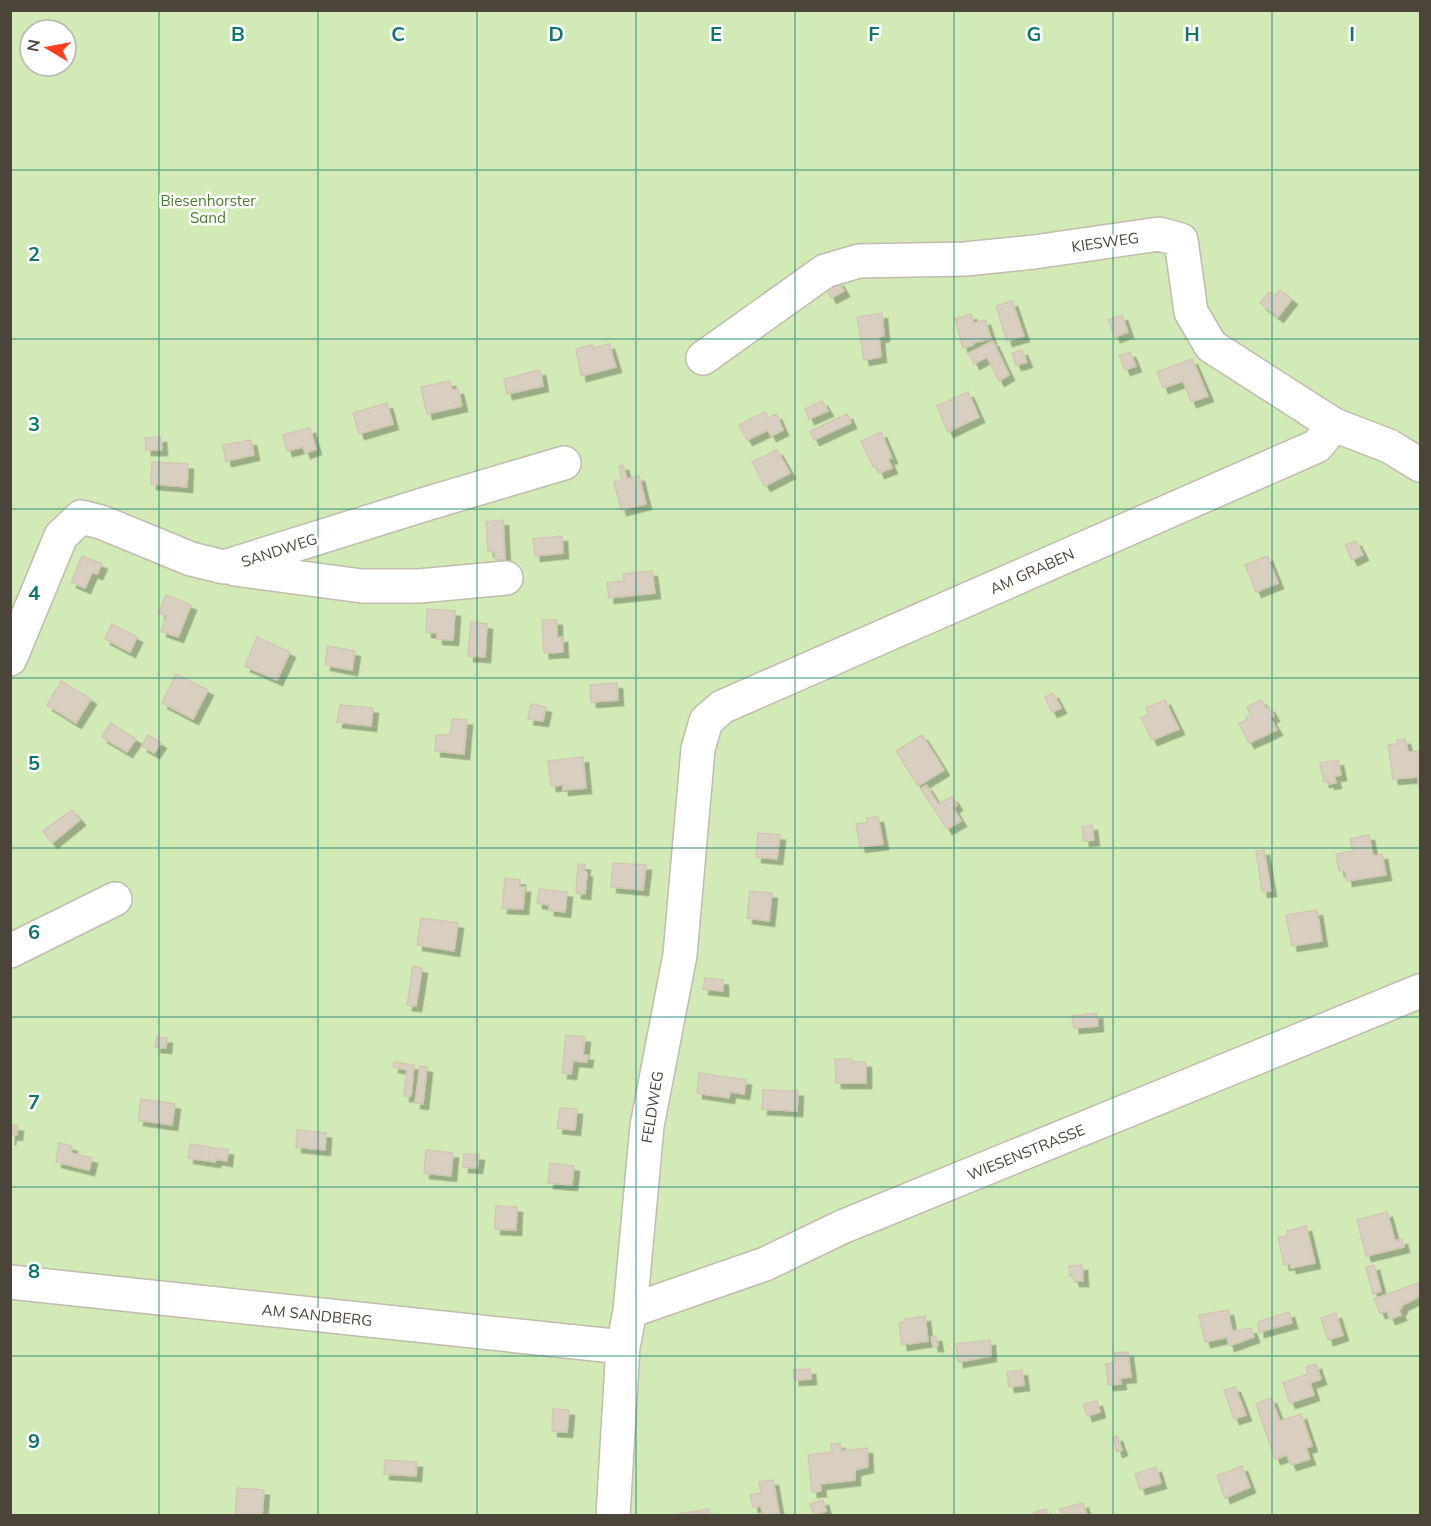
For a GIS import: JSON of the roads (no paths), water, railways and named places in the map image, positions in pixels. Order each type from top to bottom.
[{"type":"lane","name":"KIESWEG","points":[[703,358],[825,271],[859,261],[965,259],[1034,252],[1160,234],[1181,240],[1191,312],[1211,346],[1334,425],[1389,446],[1420,465]]},
{"type":"lane","name":"AM GRABEN","points":[[722,707],[1317,446],[1334,425]]},
{"type":"lane","name":"SANDWEG","points":[[10,659],[61,536],[81,517],[101,522],[191,559],[224,567],[564,463]]},
{"type":"lane","points":[[224,567],[362,586],[418,586],[506,578]]},
{"type":"lane","name":"FELDWEG","points":[[613,1515],[623,1347],[630,1311],[647,1126],[680,955],[698,749],[706,721],[722,707]]},
{"type":"lane","points":[[10,951],[115,899]]},
{"type":"lane","name":"WIESENSTRASSE","points":[[630,1311],[765,1264],[842,1227],[1420,991]]},
{"type":"lane","name":"AM SANDBERG","points":[[10,1282],[623,1347]]},
{"type":"park label","name":"Biesenhorster Sand","points":[[208,208]]}]
